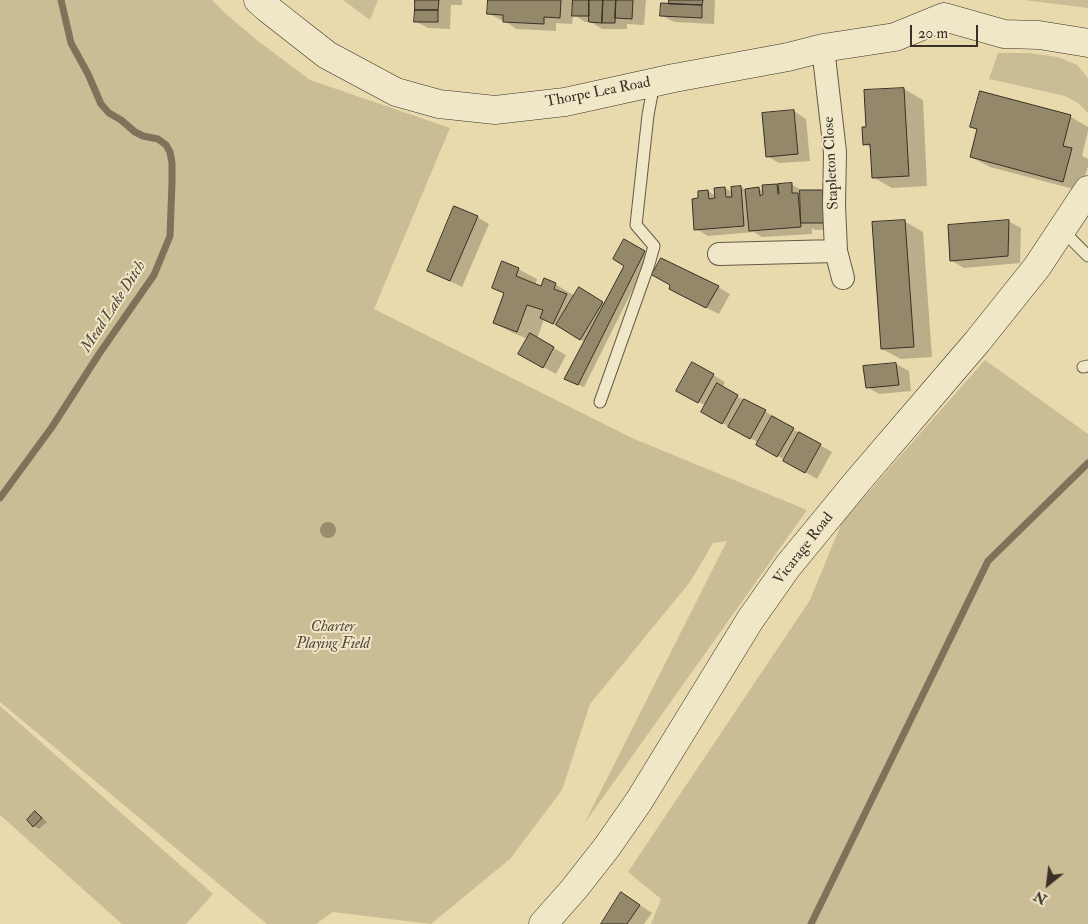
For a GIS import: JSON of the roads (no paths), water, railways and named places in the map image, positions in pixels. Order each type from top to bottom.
[{"type":"main road","name":"Thorpe Lea Road","points":[[258,0],[328,55],[396,92],[439,104],[495,110],[565,102],[674,78],[788,57],[823,48],[895,37],[944,8]]},
{"type":"main road","points":[[944,8],[1004,34],[1039,36],[1088,43]]},
{"type":"main road","name":"Vicarage Road","points":[[543,924],[574,889],[639,800],[750,620],[788,566],[977,342],[1037,267],[1088,190]]},
{"type":"street","name":"Stapleton Close","points":[[823,48],[835,152],[834,205],[836,250],[843,278]]},
{"type":"street","points":[[719,254],[836,250]]},
{"type":"lane","points":[[600,402],[654,246],[636,225],[648,116],[654,83]]},
{"type":"lane","points":[[1062,230],[1088,256]]},
{"type":"waterway","name":"Mead Lake Ditch","points":[[0,498],[52,427],[99,354],[154,275],[170,236],[172,182],[170,152],[166,145],[158,139],[135,132],[109,113],[101,104],[88,74],[71,43],[61,0]]},
{"type":"waterway","points":[[811,924],[988,561],[1088,463]]},
{"type":"park label","name":"Charter Playing Field","points":[[333,636]]}]
